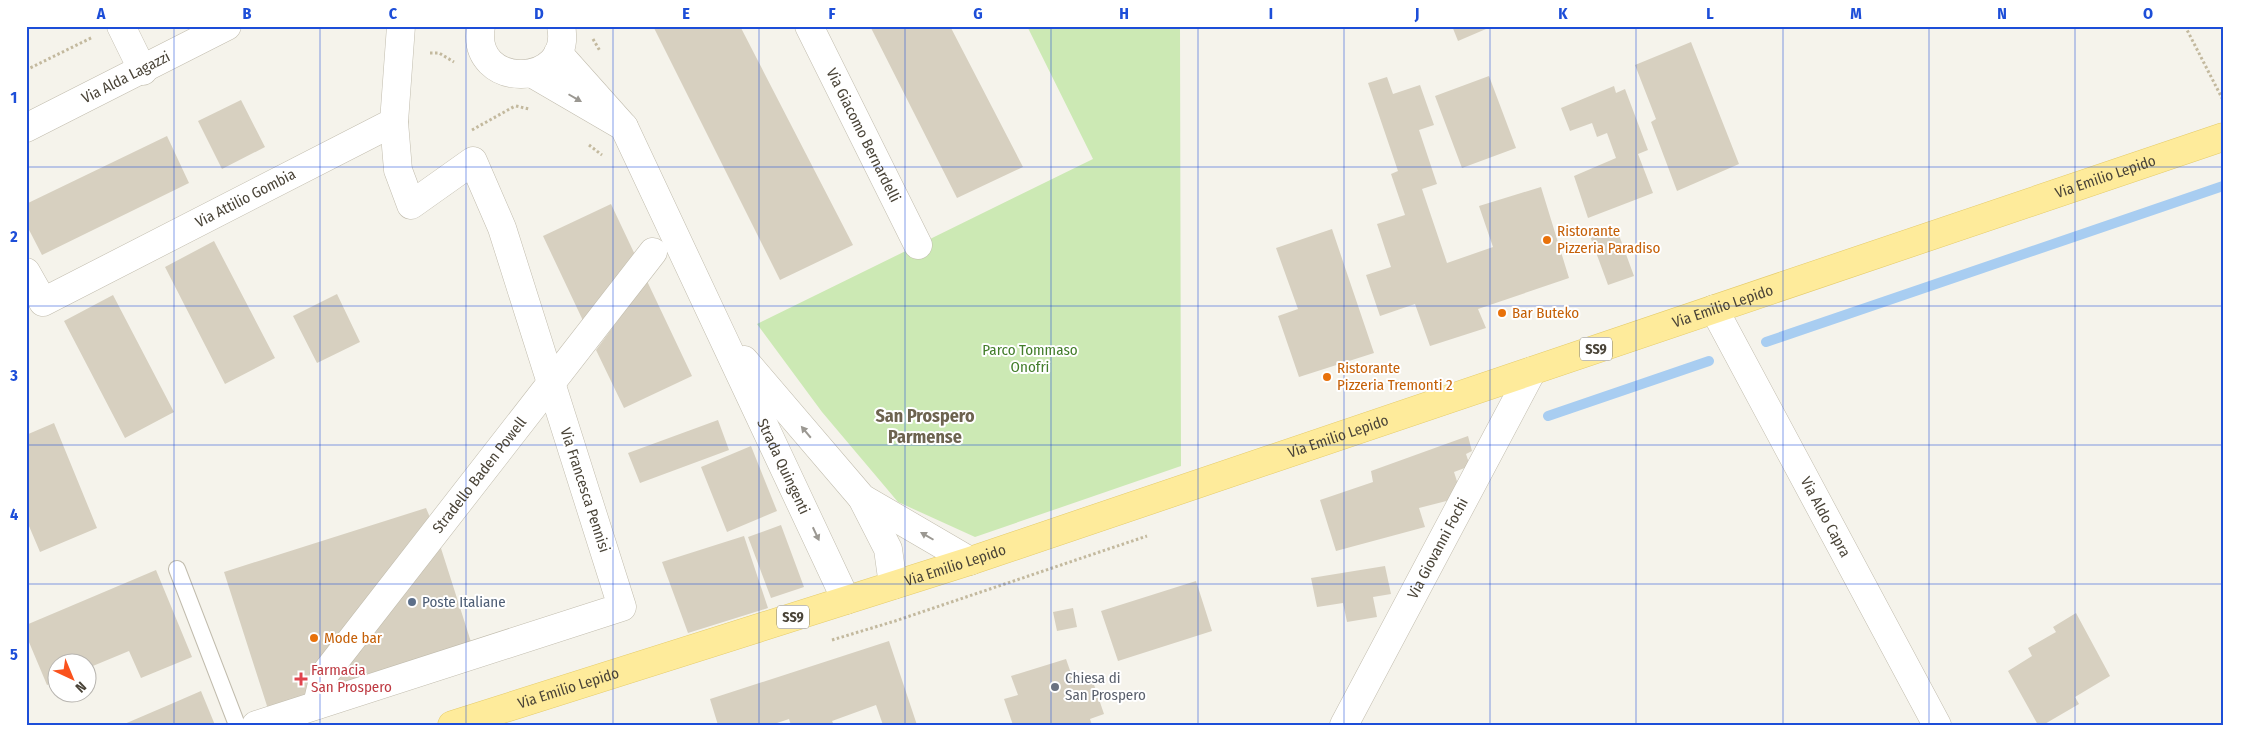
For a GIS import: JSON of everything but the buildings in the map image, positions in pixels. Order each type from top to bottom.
[{"type":"main road","name":"Via Emilio Lepido","points":[[452,725],[970,561],[2223,137]]},
{"type":"street","name":"Via Alda Lagazzi","points":[[26,128],[143,71],[227,26]]},
{"type":"street","points":[[394,122],[401,26]]},
{"type":"street","name":"Via Giacomo Bernardelli","points":[[809,26],[918,245]]},
{"type":"street","points":[[475,28],[487,57],[496,67],[514,74],[533,74],[543,69],[560,39]]},
{"type":"street","points":[[109,31],[143,71]]},
{"type":"street","name":"Strada Quingenti","points":[[560,39],[624,127],[846,600]]},
{"type":"street","points":[[533,74],[624,127]]},
{"type":"street","name":"Via Attilio Gombia","points":[[26,272],[43,302],[394,122]]},
{"type":"street","name":"Via Francesca Pennisi","points":[[256,725],[622,607],[502,228],[473,161],[411,205],[398,170],[394,122]]},
{"type":"street","name":"Stradello Baden Powell","points":[[318,705],[324,675],[653,252]]},
{"type":"street","name":"Via Aldo Capra","points":[[1714,309],[1937,725]]},
{"type":"street","name":"Strada Quingenti","points":[[721,332],[862,498],[888,549],[893,585]]},
{"type":"street","name":"Via Giovanni Fochi","points":[[1344,725],[1532,371]]},
{"type":"street","name":"Strada Quingenti","points":[[862,498],[970,561]]},
{"type":"lane","points":[[177,569],[237,725]]},
{"type":"path","points":[[2185,26],[2223,100]]},
{"type":"path","points":[[26,70],[109,31]]},
{"type":"path","points":[[592,32],[592,38],[602,54]]},
{"type":"green space","name":"Parco Tommaso Onofri","points":[[1027,26],[1180,26],[1181,466],[975,537],[898,502],[822,412],[757,324],[1093,159]]},
{"type":"waterway","points":[[1766,342],[2223,186]]},
{"type":"waterway","points":[[1548,416],[1709,361]]},
{"type":"place","name":"Ristorante Pizzeria Paradiso","points":[[1547,240]]},
{"type":"place","name":"Bar Buteko","points":[[1502,313]]},
{"type":"place","name":"Ristorante Pizzeria Tremonti 2","points":[[1327,377]]},
{"type":"place","name":"Poste Italiane","points":[[412,602]]},
{"type":"place","name":"Mode bar","points":[[314,638]]},
{"type":"place","name":"Farmacia San Prospero","points":[[301,679]]},
{"type":"place","name":"Chiesa di San Prospero","points":[[1055,687]]},
{"type":"district","name":"San Prospero Parmense","points":[[925,426]]}]
